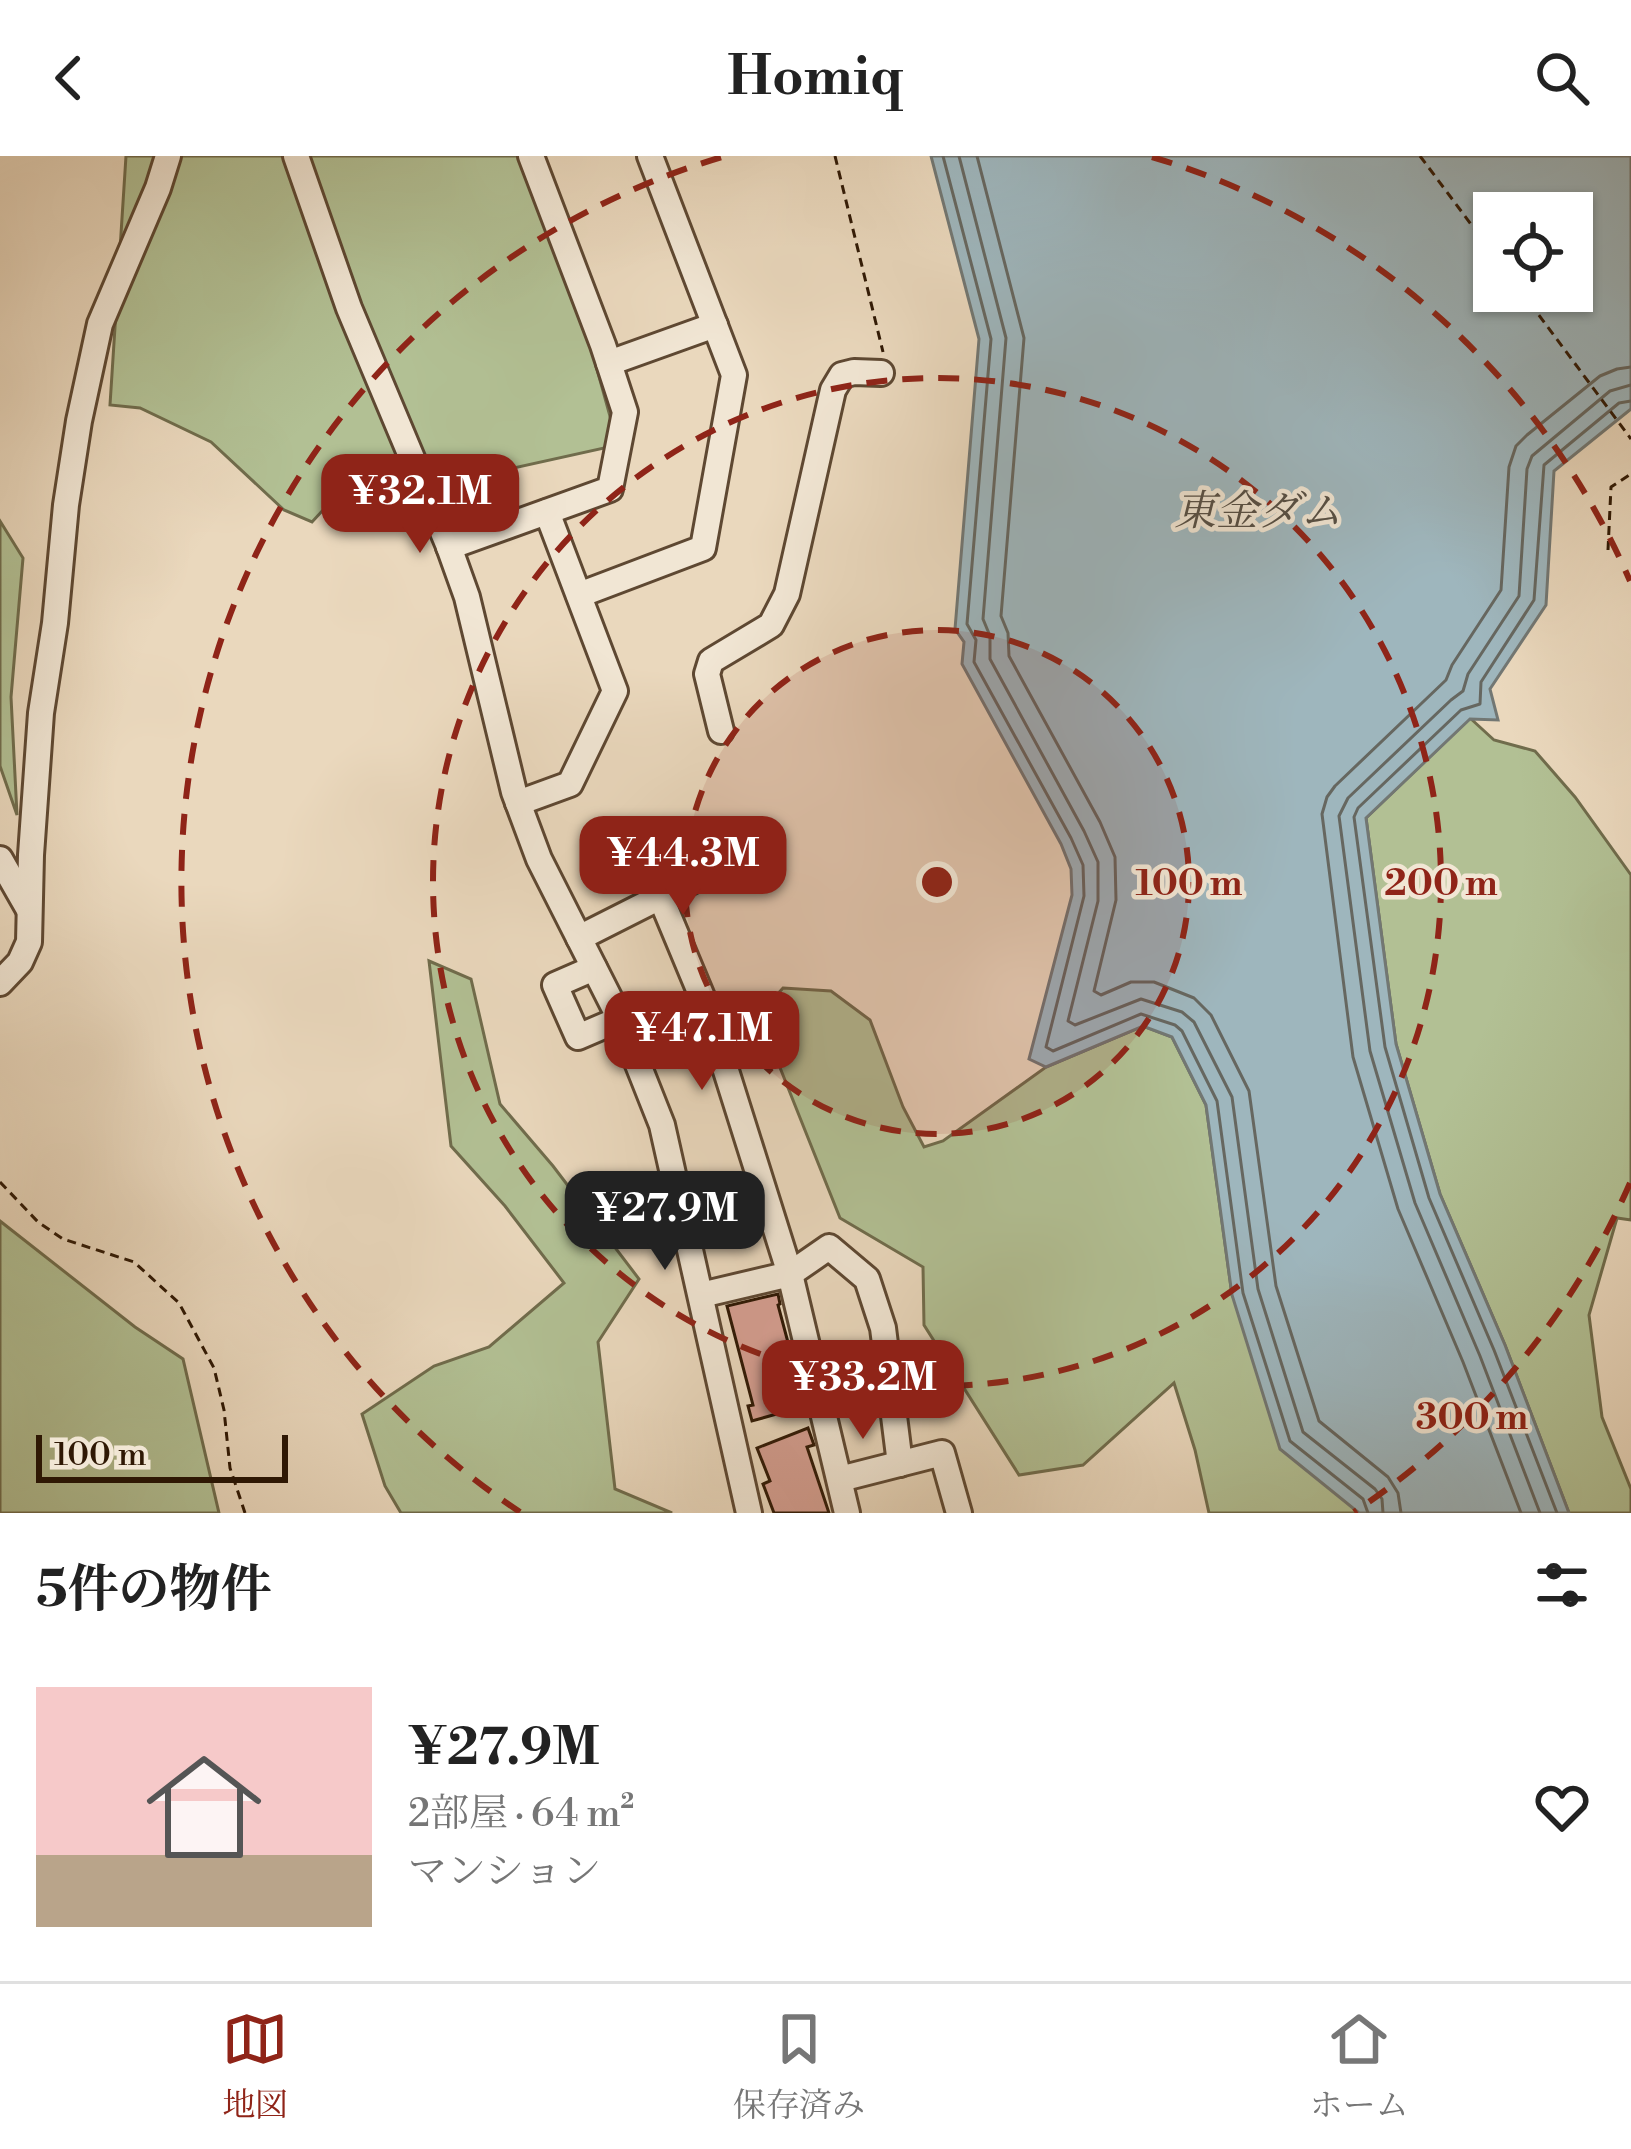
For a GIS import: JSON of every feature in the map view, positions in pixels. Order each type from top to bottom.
[{"type":"street","points":[[0,983],[20,962],[29,942],[41,713],[79,421],[100,323],[168,156]]},
{"type":"street","points":[[296,156],[349,308],[467,597],[495,721],[539,859],[620,1019],[662,1125],[748,1513]]},
{"type":"street","points":[[449,547],[610,489],[625,412],[531,156]]},
{"type":"street","points":[[579,596],[703,548],[734,375],[650,156]]},
{"type":"street","points":[[609,363],[715,325]]},
{"type":"street","points":[[721,731],[707,674],[711,661],[770,625],[788,594],[833,390],[842,375],[881,373]]},
{"type":"street","points":[[518,803],[570,784],[615,691],[547,512]]},
{"type":"street","points":[[579,938],[761,846]]},
{"type":"street","points":[[0,859],[29,910]]},
{"type":"street","points":[[660,896],[705,1004],[790,1274],[847,1513]]},
{"type":"street","points":[[594,968],[555,985],[578,1037],[620,1019]]},
{"type":"street","points":[[700,1295],[790,1274],[829,1247],[867,1279],[884,1328],[900,1464]]},
{"type":"street","points":[[841,1478],[942,1453],[958,1513]]},
{"type":"path","points":[[836,156],[884,355],[881,373]]},
{"type":"path","points":[[1420,156],[1473,227]]},
{"type":"path","points":[[1537,312],[1631,439]]},
{"type":"path","points":[[1608,550],[1612,488],[1631,473]]},
{"type":"path","points":[[0,1182],[38,1222],[63,1239],[134,1262],[178,1303],[214,1368],[230,1468],[245,1513]]},
{"type":"green space","points":[[126,156],[538,156],[618,445],[323,510],[312,522],[284,510],[211,442],[140,408],[110,405]]},
{"type":"green space","points":[[0,521],[23,558],[11,697],[17,815],[0,766]]},
{"type":"green space","points":[[1470,718],[1494,740],[1535,751],[1631,875],[1631,1220],[1617,1218],[1589,1315],[1602,1417],[1631,1489],[1631,1513],[1569,1513],[1505,1345],[1440,1194],[1396,1044],[1366,818]]},
{"type":"green space","points":[[429,961],[471,979],[500,1104],[639,1279],[598,1342],[615,1489],[672,1513],[401,1513],[385,1486],[362,1414],[434,1366],[489,1347],[564,1283],[451,1146]]},
{"type":"green space","points":[[783,988],[831,991],[870,1020],[903,1107],[924,1147],[943,1141],[1046,1067],[1143,1026],[1172,1037],[1206,1105],[1232,1295],[1359,1513],[1209,1513],[1174,1383],[1083,1465],[1019,1475],[924,1325],[923,1267],[840,1218],[759,1015]]},
{"type":"green space","points":[[0,1221],[183,1359],[219,1513],[0,1513]]},
{"type":"water","name":"東金ダム","points":[[931,156],[1631,156],[1631,409],[1554,471],[1546,605],[1490,689],[1498,720],[1470,719],[1366,818],[1396,1044],[1440,1194],[1505,1345],[1569,1513],[1359,1513],[1280,1449],[1232,1295],[1206,1105],[1172,1037],[1143,1026],[1046,1067],[1029,1059],[1072,895],[1071,869],[962,664],[964,642],[955,629],[979,339]]},
{"type":"building","points":[[778,1294],[805,1406],[752,1421],[748,1406],[753,1405],[727,1306]]},
{"type":"building","points":[[808,1428],[814,1445],[807,1447],[829,1513],[774,1513],[763,1484],[770,1481],[757,1448]]}]
